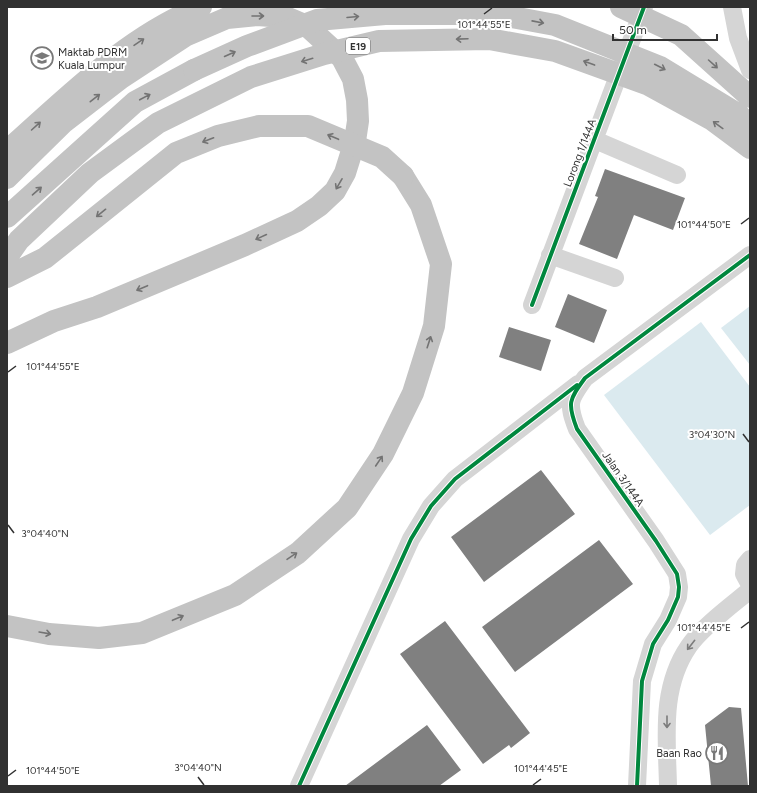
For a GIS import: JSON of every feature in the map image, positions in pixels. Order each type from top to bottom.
[{"type":"highway","points":[[7,151],[106,63],[174,18],[201,7]]},
{"type":"highway","points":[[621,7],[681,35],[750,97]]},
{"type":"highway","points":[[7,217],[134,102],[194,70],[247,46],[317,20],[385,14],[496,14],[555,25],[660,67],[739,115],[750,126]]},
{"type":"highway","points":[[7,178],[64,122],[121,78],[185,36],[227,18],[257,15],[286,18],[307,26],[342,58],[353,79],[357,100],[358,121],[355,141],[345,173],[335,191],[319,206],[297,221],[245,245],[111,301],[54,321],[10,341]]},
{"type":"highway","name":"E19","points":[[7,258],[19,240],[90,173],[158,123],[251,77],[324,54],[378,41],[489,38],[555,51],[649,85],[711,119],[750,148]]},
{"type":"highway","points":[[7,277],[45,258],[176,153],[218,136],[259,126],[308,126],[382,157],[403,176],[421,205],[441,264],[434,326],[413,393],[384,454],[347,508],[298,553],[235,594],[142,633],[99,638],[49,634],[7,626]]},
{"type":"street","name":"Lorong 1/144A","points":[[532,305],[644,7]]},
{"type":"street","points":[[732,7],[738,38],[750,70]]},
{"type":"street","points":[[595,140],[677,175]]},
{"type":"street","points":[[550,255],[614,278]]},
{"type":"street","name":"Jalan 3/144A","points":[[637,786],[642,681],[653,644],[668,620],[678,597],[679,587],[676,574],[656,541],[576,430],[570,411],[573,395],[585,378],[750,255]]},
{"type":"street","points":[[299,786],[411,539],[431,506],[455,479],[585,378]]},
{"type":"street","points":[[530,422],[541,417],[556,417],[576,430]]},
{"type":"street","points":[[750,560],[745,564],[744,574],[750,585]]},
{"type":"street","points":[[668,786],[667,707],[671,683],[689,646],[713,621],[750,590]]},
{"type":"shaded area","points":[[750,306],[750,365],[721,328]]},
{"type":"shaded area","points":[[701,322],[750,387],[750,505],[710,535],[604,395]]},
{"type":"building","points":[[605,169],[685,198],[673,230],[634,215],[617,259],[579,244],[598,197],[595,196]]},
{"type":"building","points":[[568,294],[607,310],[594,343],[555,327]]},
{"type":"building","points":[[509,327],[551,340],[541,371],[499,357]]},
{"type":"building","points":[[541,470],[575,514],[484,582],[451,537]]},
{"type":"building","points":[[599,540],[633,584],[515,672],[482,627]]},
{"type":"building","points":[[445,621],[530,733],[511,748],[509,745],[483,764],[400,654]]},
{"type":"building","points":[[729,707],[741,708],[748,786],[711,786],[705,725]]},
{"type":"building","points":[[427,725],[461,770],[439,786],[345,786]]},
{"type":"cycle path","points":[[532,305],[644,7]]},
{"type":"cycle path","points":[[637,786],[642,681],[653,644],[668,620],[678,597],[679,587],[677,574],[656,541],[577,429],[572,413],[571,402],[585,378],[750,255]]},
{"type":"cycle path","points":[[299,786],[411,539],[431,506],[455,479],[577,385]]},
{"type":"place","name":"Maktab PDRM Kuala Lumpur","points":[[42,58]]},
{"type":"place","name":"Baan Rao","points":[[717,753]]}]
